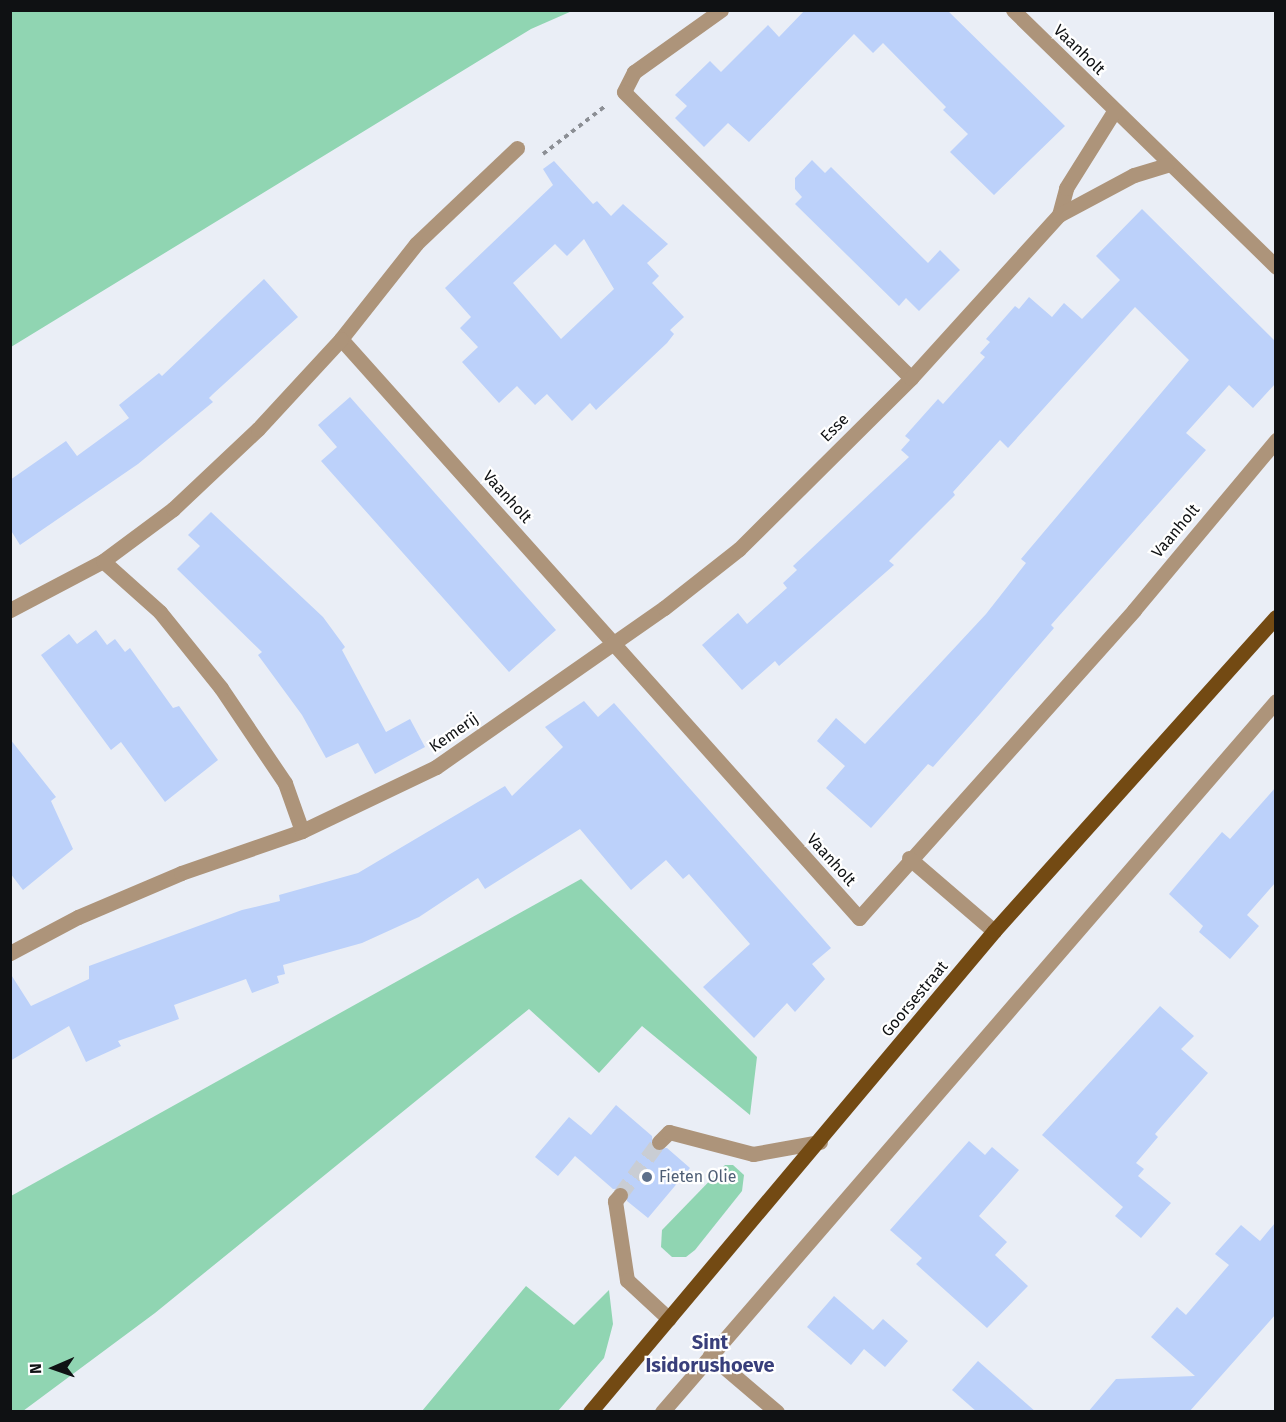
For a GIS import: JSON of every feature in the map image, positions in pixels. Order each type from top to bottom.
[{"type":"main road","name":"Goorsestraat","points":[[590,1412],[820,1142],[994,932],[1275,616]]},
{"type":"street","points":[[721,10],[634,72],[624,92],[911,378]]},
{"type":"street","name":"Vaanholt","points":[[1012,10],[1115,110],[1167,165],[1275,267]]},
{"type":"street","name":"Esse","points":[[1059,215],[1066,189],[1115,110]]},
{"type":"street","points":[[10,609],[103,561],[173,509],[258,429],[341,339],[416,244],[517,148]]},
{"type":"street","name":"Esse","points":[[614,643],[739,549],[911,378],[1059,215],[1134,175],[1167,165]]},
{"type":"street","name":"Vaanholt","points":[[341,339],[859,918],[909,858],[1134,610],[1275,440]]},
{"type":"street","points":[[103,561],[160,612],[228,697],[285,783],[302,831]]},
{"type":"street","name":"Kemerij","points":[[10,953],[78,917],[181,873],[302,831],[436,767],[614,643]]},
{"type":"street","points":[[662,1412],[1275,701]]},
{"type":"street","points":[[909,858],[994,932]]},
{"type":"street","points":[[659,1142],[669,1132],[753,1154],[820,1142]]},
{"type":"street","points":[[620,1195],[615,1202],[627,1280],[669,1318]]},
{"type":"street","points":[[710,1355],[777,1412]]},
{"type":"path","points":[[517,148],[530,164],[624,92]]},
{"type":"green space","points":[[11,10],[572,11],[531,29],[11,347]]},
{"type":"green space","points":[[581,879],[757,1057],[750,1115],[642,1026],[599,1073],[529,1009],[155,1313],[23,1411],[11,1411],[11,1196]]},
{"type":"green space","points":[[725,1165],[733,1165],[744,1175],[742,1191],[695,1250],[686,1257],[672,1257],[661,1247],[662,1230]]},
{"type":"green space","points":[[526,1286],[574,1325],[609,1290],[613,1324],[604,1358],[558,1411],[422,1411]]},
{"type":"building","points":[[805,10],[947,10],[1065,126],[994,195],[950,152],[968,134],[943,110],[946,107],[883,43],[873,53],[854,34],[749,142],[728,123],[704,147],[675,118],[687,106],[675,95],[710,61],[721,72],[768,25],[779,37]]},
{"type":"building","points":[[812,160],[825,173],[831,167],[928,263],[940,250],[960,270],[919,311],[906,298],[899,306],[795,204],[802,197],[795,189],[795,178]]},
{"type":"building","points":[[554,161],[593,204],[597,201],[611,216],[623,204],[668,244],[647,263],[659,276],[652,283],[684,317],[670,330],[674,334],[667,343],[596,410],[590,403],[572,421],[547,394],[535,405],[517,386],[499,403],[462,362],[478,347],[460,328],[471,317],[445,288],[553,185],[543,169]],"holes":[[[584,239],[614,289],[561,339],[513,283],[555,244],[567,256]]]},
{"type":"building","points":[[1142,209],[1275,341],[1275,384],[1253,408],[1229,385],[1186,433],[1206,450],[1051,625],[1054,628],[980,714],[933,767],[928,764],[871,828],[826,788],[845,766],[817,741],[836,718],[865,744],[986,614],[1026,563],[1021,559],[1189,360],[1135,307],[1008,448],[1000,440],[953,492],[955,495],[889,561],[894,565],[779,666],[775,661],[742,690],[702,645],[738,613],[747,624],[787,588],[783,583],[797,570],[793,566],[909,457],[901,450],[910,440],[905,436],[938,399],[943,404],[985,357],[980,353],[990,342],[986,339],[1015,306],[1019,309],[1029,297],[1052,317],[1064,303],[1082,319],[1120,280],[1096,256]]},
{"type":"building","points":[[264,279],[298,317],[209,398],[213,402],[138,464],[20,545],[10,529],[10,480],[66,441],[77,456],[129,418],[119,405],[159,373],[162,376]]},
{"type":"building","points":[[350,397],[556,630],[509,672],[321,461],[337,447],[318,425]]},
{"type":"building","points":[[211,512],[323,617],[345,647],[342,650],[386,732],[410,719],[425,747],[375,774],[358,743],[326,758],[302,715],[258,655],[262,652],[177,569],[200,546],[188,535]]},
{"type":"building","points":[[96,630],[107,645],[115,639],[125,652],[130,648],[173,708],[179,706],[218,760],[165,802],[121,742],[111,750],[41,655],[69,634],[77,644]]},
{"type":"building","points":[[584,701],[598,717],[614,703],[831,948],[812,964],[825,979],[795,1012],[787,1003],[754,1038],[703,987],[750,944],[689,874],[683,879],[666,860],[631,890],[580,829],[485,889],[478,878],[419,917],[362,943],[283,965],[285,974],[277,976],[279,983],[252,993],[246,979],[174,1005],[179,1019],[118,1041],[121,1046],[86,1062],[69,1026],[10,1061],[10,973],[31,1006],[89,979],[89,966],[242,910],[280,901],[279,895],[358,873],[505,786],[512,796],[563,747],[545,727]]},
{"type":"building","points":[[10,739],[56,797],[51,801],[73,849],[23,890],[10,873]]},
{"type":"building","points":[[1275,788],[1275,883],[1247,915],[1259,926],[1230,959],[1199,932],[1203,926],[1169,894],[1222,832],[1230,839]]},
{"type":"building","points":[[1160,1006],[1194,1036],[1181,1049],[1208,1073],[1155,1134],[1158,1137],[1136,1163],[1144,1169],[1138,1176],[1171,1203],[1141,1238],[1115,1216],[1123,1207],[1042,1135]]},
{"type":"building","points":[[616,1105],[652,1136],[653,1149],[667,1148],[690,1168],[648,1218],[627,1201],[627,1188],[613,1189],[575,1156],[558,1176],[535,1157],[569,1117],[591,1135]]},
{"type":"building","points":[[969,1141],[985,1155],[992,1147],[1019,1170],[979,1216],[1007,1242],[995,1255],[1028,1286],[987,1328],[916,1264],[922,1258],[890,1230]]},
{"type":"building","points":[[1275,1223],[1275,1315],[1189,1412],[1088,1412],[1116,1379],[1195,1376],[1151,1337],[1177,1307],[1186,1315],[1229,1265],[1215,1254],[1241,1225],[1260,1241]]},
{"type":"building","points":[[834,1296],[873,1330],[883,1319],[908,1341],[885,1367],[864,1349],[851,1365],[807,1327]]},
{"type":"building","points":[[978,1361],[1036,1412],[977,1412],[952,1390]]},
{"type":"tunnel","points":[[620,1195],[659,1142]]},
{"type":"place","name":"Fieten Olie","points":[[647,1177]]},
{"type":"district","name":"Sint Isidorushoeve","points":[[710,1354]]}]
